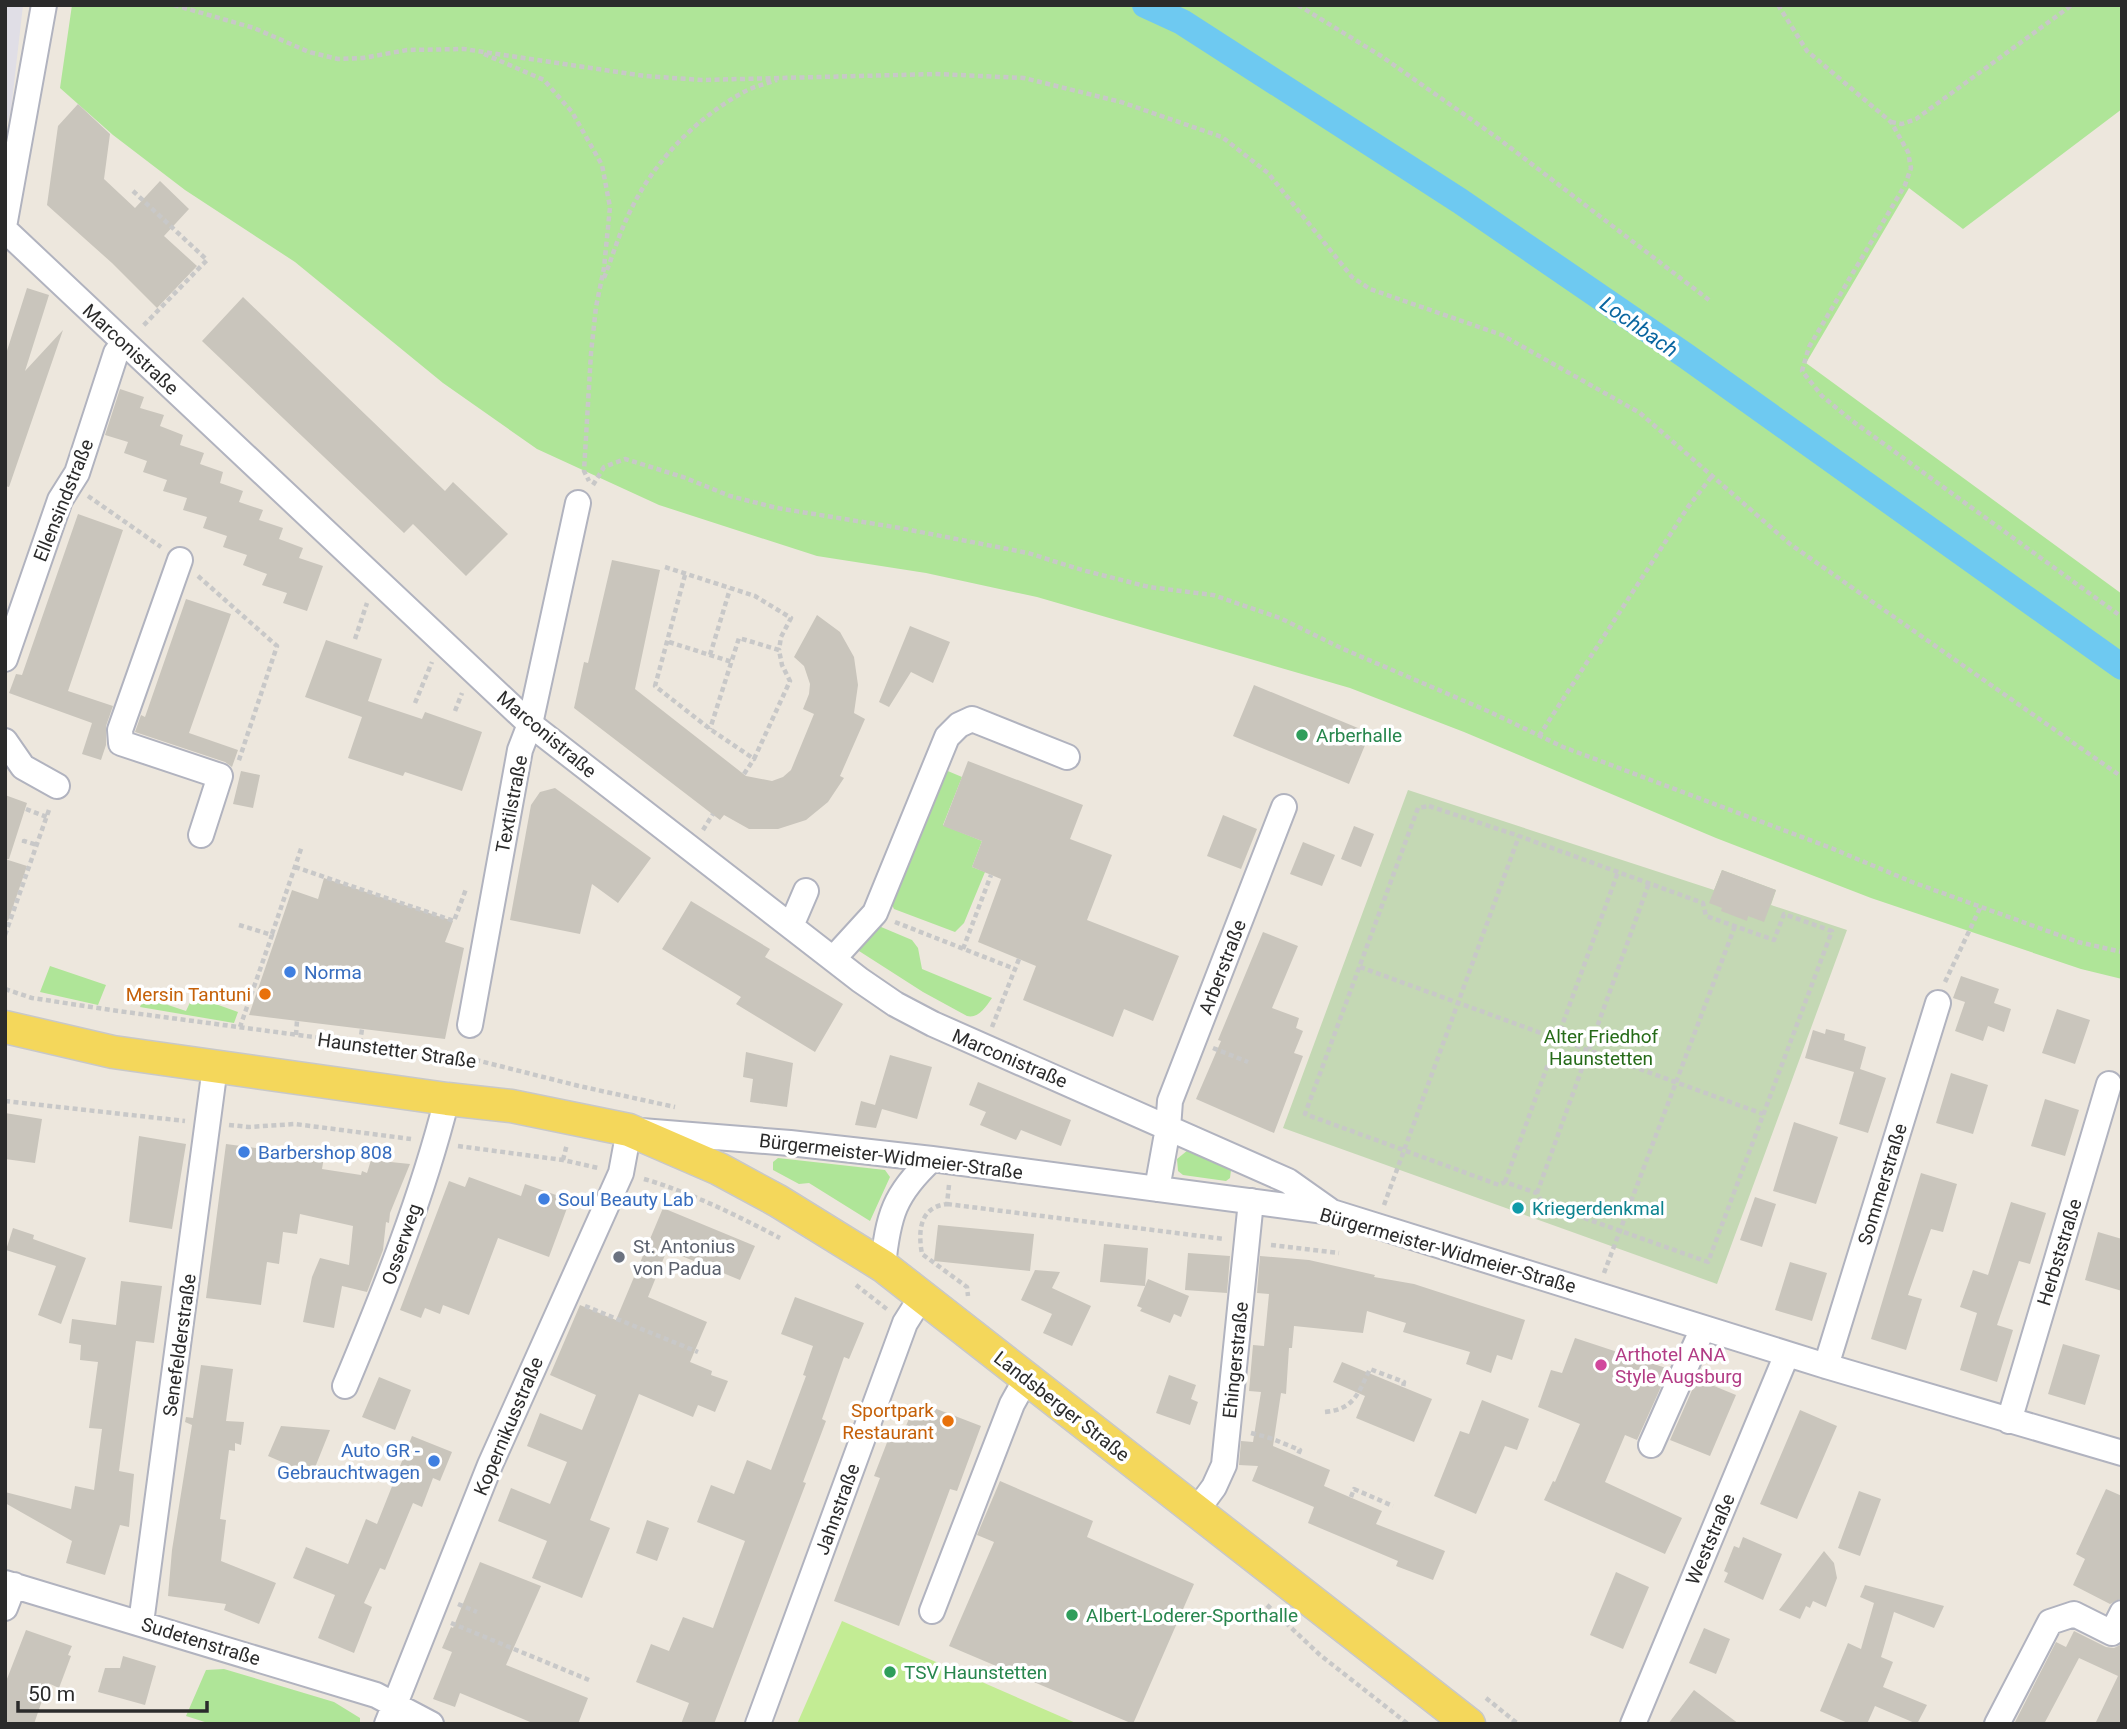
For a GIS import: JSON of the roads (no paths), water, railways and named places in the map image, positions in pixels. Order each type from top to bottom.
[{"type":"main road","name":"Haunstetter Straße","points":[[5,1027],[113,1052],[512,1106],[629,1130]]},
{"type":"main road","name":"Landsberger Straße","points":[[629,1130],[719,1169],[778,1200],[883,1266],[1469,1724]]},
{"type":"street","points":[[5,221],[44,5]]},
{"type":"street","name":"Marconistraße","points":[[5,230],[530,724],[833,959],[895,1004],[984,1047],[1288,1181],[1332,1212]]},
{"type":"street","name":"Ellensindstraße","points":[[5,659],[60,500],[76,473],[116,353],[124,342]]},
{"type":"street","name":"Textilstraße","points":[[470,1025],[520,750],[530,724],[578,503]]},
{"type":"street","points":[[180,561],[120,730],[121,743],[220,776],[201,835]]},
{"type":"street","points":[[833,959],[875,914],[947,737],[959,725],[972,719],[1067,757]]},
{"type":"street","points":[[6,744],[23,767],[57,786]]},
{"type":"street","name":"Arberstraße","points":[[1168,1128],[1170,1101],[1284,807]]},
{"type":"street","points":[[791,926],[806,891]]},
{"type":"street","name":"Sommerstraße","points":[[1826,1366],[1938,1003]]},
{"type":"street","name":"Senefelderstraße","points":[[141,1623],[215,1067]]},
{"type":"street","name":"Herbststraße","points":[[2009,1421],[2109,1084]]},
{"type":"street","name":"Osserweg","points":[[345,1386],[382,1297],[436,1143],[447,1099]]},
{"type":"street","points":[[1157,1189],[1168,1128]]},
{"type":"street","name":"Bürgermeister-Widmeier-Straße","points":[[629,1130],[790,1143],[942,1160],[1332,1212],[1826,1366],[2122,1453]]},
{"type":"street","name":"Kopernikusstraße","points":[[391,1714],[490,1465],[621,1173],[629,1130]]},
{"type":"street","points":[[883,1266],[894,1205],[912,1177],[942,1160]]},
{"type":"street","name":"Ehingerstraße","points":[[1197,1510],[1214,1486],[1224,1465],[1251,1201]]},
{"type":"street","name":"Jahnstraße","points":[[758,1724],[905,1323],[922,1296]]},
{"type":"street","points":[[1651,1445],[1703,1328]]},
{"type":"street","name":"Weststraße","points":[[1633,1724],[1787,1354]]},
{"type":"street","points":[[932,1611],[1012,1404],[1026,1378]]},
{"type":"street","name":"Sudetenstraße","points":[[8,1592],[141,1623],[363,1691],[391,1714],[432,1724]]},
{"type":"street","points":[[1997,1724],[2050,1622],[2074,1614],[2112,1633],[2122,1614]]},
{"type":"waterway","name":"Lochbach","points":[[1145,5],[1182,22],[1460,201],[1686,356],[2122,667]]},
{"type":"place","name":"Arberhalle","points":[[1302,735]]},
{"type":"place","name":"Norma","points":[[290,972]]},
{"type":"place","name":"Mersin Tantuni","points":[[265,994]]},
{"type":"place","name":"Barbershop 808","points":[[244,1152]]},
{"type":"place","name":"Soul Beauty Lab","points":[[544,1199]]},
{"type":"place","name":"Kriegerdenkmal","points":[[1518,1208]]},
{"type":"place","name":"St. Antonius von Padua","points":[[619,1257]]},
{"type":"place","name":"Arthotel ANA Style Augsburg","points":[[1601,1365]]},
{"type":"place","name":"Sportpark Restaurant","points":[[948,1421]]},
{"type":"place","name":"Auto GR - Gebrauchtwagen","points":[[434,1461]]},
{"type":"place","name":"Albert-Loderer-Sporthalle","points":[[1072,1615]]},
{"type":"place","name":"TSV Haunstetten","points":[[890,1672]]},
{"type":"park label","name":"Alter Friedhof Haunstetten","points":[[1601,1047]]}]
